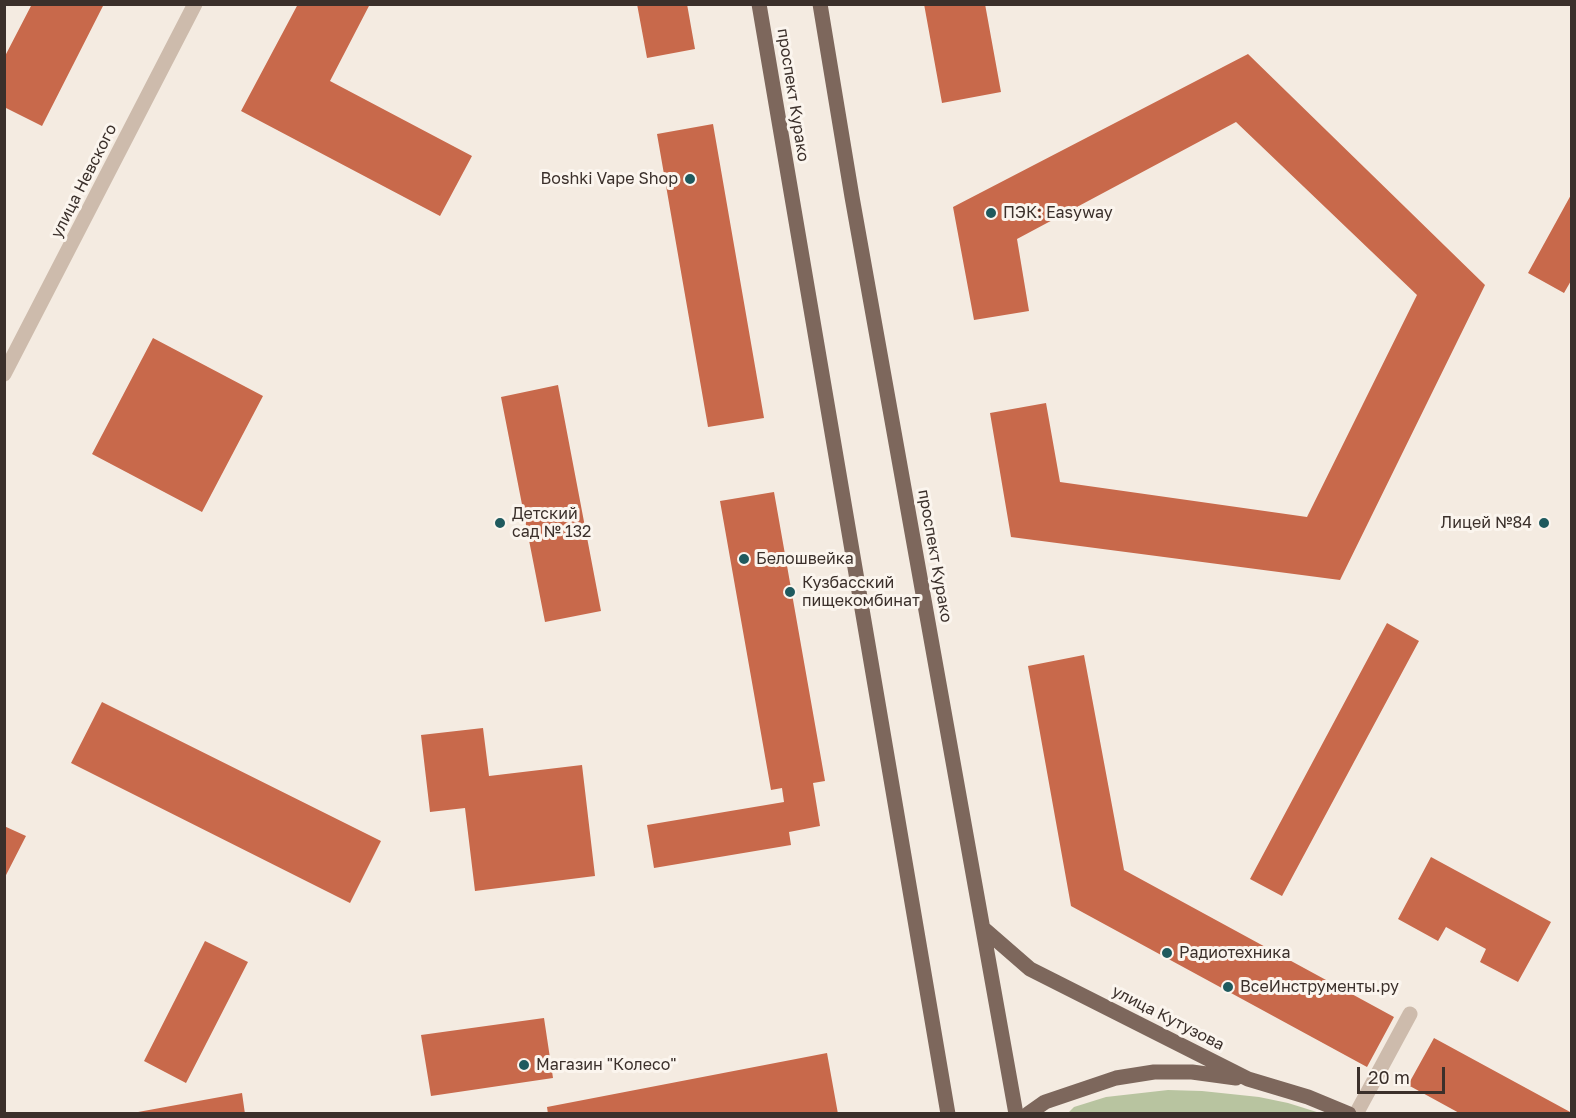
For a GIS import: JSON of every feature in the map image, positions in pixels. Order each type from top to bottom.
[{"type":"main road","name":"проспект Курако","points":[[759,4],[948,1113]]},
{"type":"main road","name":"проспект Курако","points":[[820,4],[854,209],[1016,1113]]},
{"type":"main road","name":"улица Кутузова","points":[[984,929],[1030,969],[1248,1079],[1308,1096],[1349,1113]]},
{"type":"main road","points":[[1028,1113],[1045,1102],[1116,1078],[1154,1072],[1192,1072],[1248,1079]]},
{"type":"street","name":"улица Невского","points":[[4,374],[10,350],[195,4]]},
{"type":"street","points":[[1356,1113],[1410,1014]]},
{"type":"green space","points":[[1168,1090],[1259,1097],[1320,1113],[1068,1113],[1074,1107],[1106,1097]]},
{"type":"building","points":[[32,4],[104,4],[42,126],[4,107],[4,58]]},
{"type":"building","points":[[298,4],[370,4],[330,81],[472,156],[440,216],[241,111]]},
{"type":"building","points":[[637,4],[687,4],[695,49],[647,58]]},
{"type":"building","points":[[924,4],[985,4],[1001,92],[942,103]]},
{"type":"building","points":[[1248,54],[1485,285],[1340,580],[1011,537],[990,413],[1046,403],[1060,482],[1307,517],[1417,295],[1236,122],[1017,239],[1029,311],[974,320],[953,207]]},
{"type":"building","points":[[713,124],[764,418],[708,427],[657,134]]},
{"type":"building","points":[[1572,193],[1572,279],[1564,293],[1528,273]]},
{"type":"building","points":[[153,338],[263,396],[202,512],[92,454]]},
{"type":"building","points":[[558,385],[601,611],[545,622],[501,397]]},
{"type":"building","points":[[774,492],[825,781],[813,783],[820,826],[789,832],[791,845],[654,868],[647,825],[784,802],[782,788],[771,790],[720,501]]},
{"type":"building","points":[[1387,623],[1419,641],[1282,896],[1250,879]]},
{"type":"building","points":[[1084,655],[1124,870],[1394,1017],[1367,1067],[1071,906],[1028,666]]},
{"type":"building","points":[[102,702],[381,841],[350,903],[71,763]]},
{"type":"building","points":[[483,728],[489,776],[582,765],[595,876],[475,891],[465,808],[430,812],[421,735]]},
{"type":"building","points":[[4,826],[26,836],[4,879]]},
{"type":"building","points":[[1431,857],[1551,922],[1518,982],[1480,962],[1486,949],[1446,927],[1438,941],[1398,919]]},
{"type":"building","points":[[205,941],[248,962],[186,1083],[144,1061]]},
{"type":"building","points":[[544,1018],[553,1078],[431,1096],[421,1035]]},
{"type":"building","points":[[1434,1038],[1572,1114],[1461,1114],[1408,1085]]},
{"type":"building","points":[[827,1053],[838,1114],[548,1114],[547,1107]]},
{"type":"building","points":[[242,1093],[245,1114],[138,1114],[138,1112]]},
{"type":"place","name":"Boshki Vape Shop","points":[[690,179]]},
{"type":"place","name":"ПЭК: Easyway","points":[[991,213]]},
{"type":"place","name":"Детский сад № 132","points":[[500,523]]},
{"type":"place","name":"Лицей №84","points":[[1544,523]]},
{"type":"place","name":"Белошвейка","points":[[744,559]]},
{"type":"place","name":"Кузбасский пищекомбинат","points":[[790,592]]},
{"type":"place","name":"Радиотехника","points":[[1167,953]]},
{"type":"place","name":"ВсеИнструменты.ру","points":[[1228,987]]},
{"type":"place","name":"Магазин \"Колесо\"","points":[[524,1065]]}]
